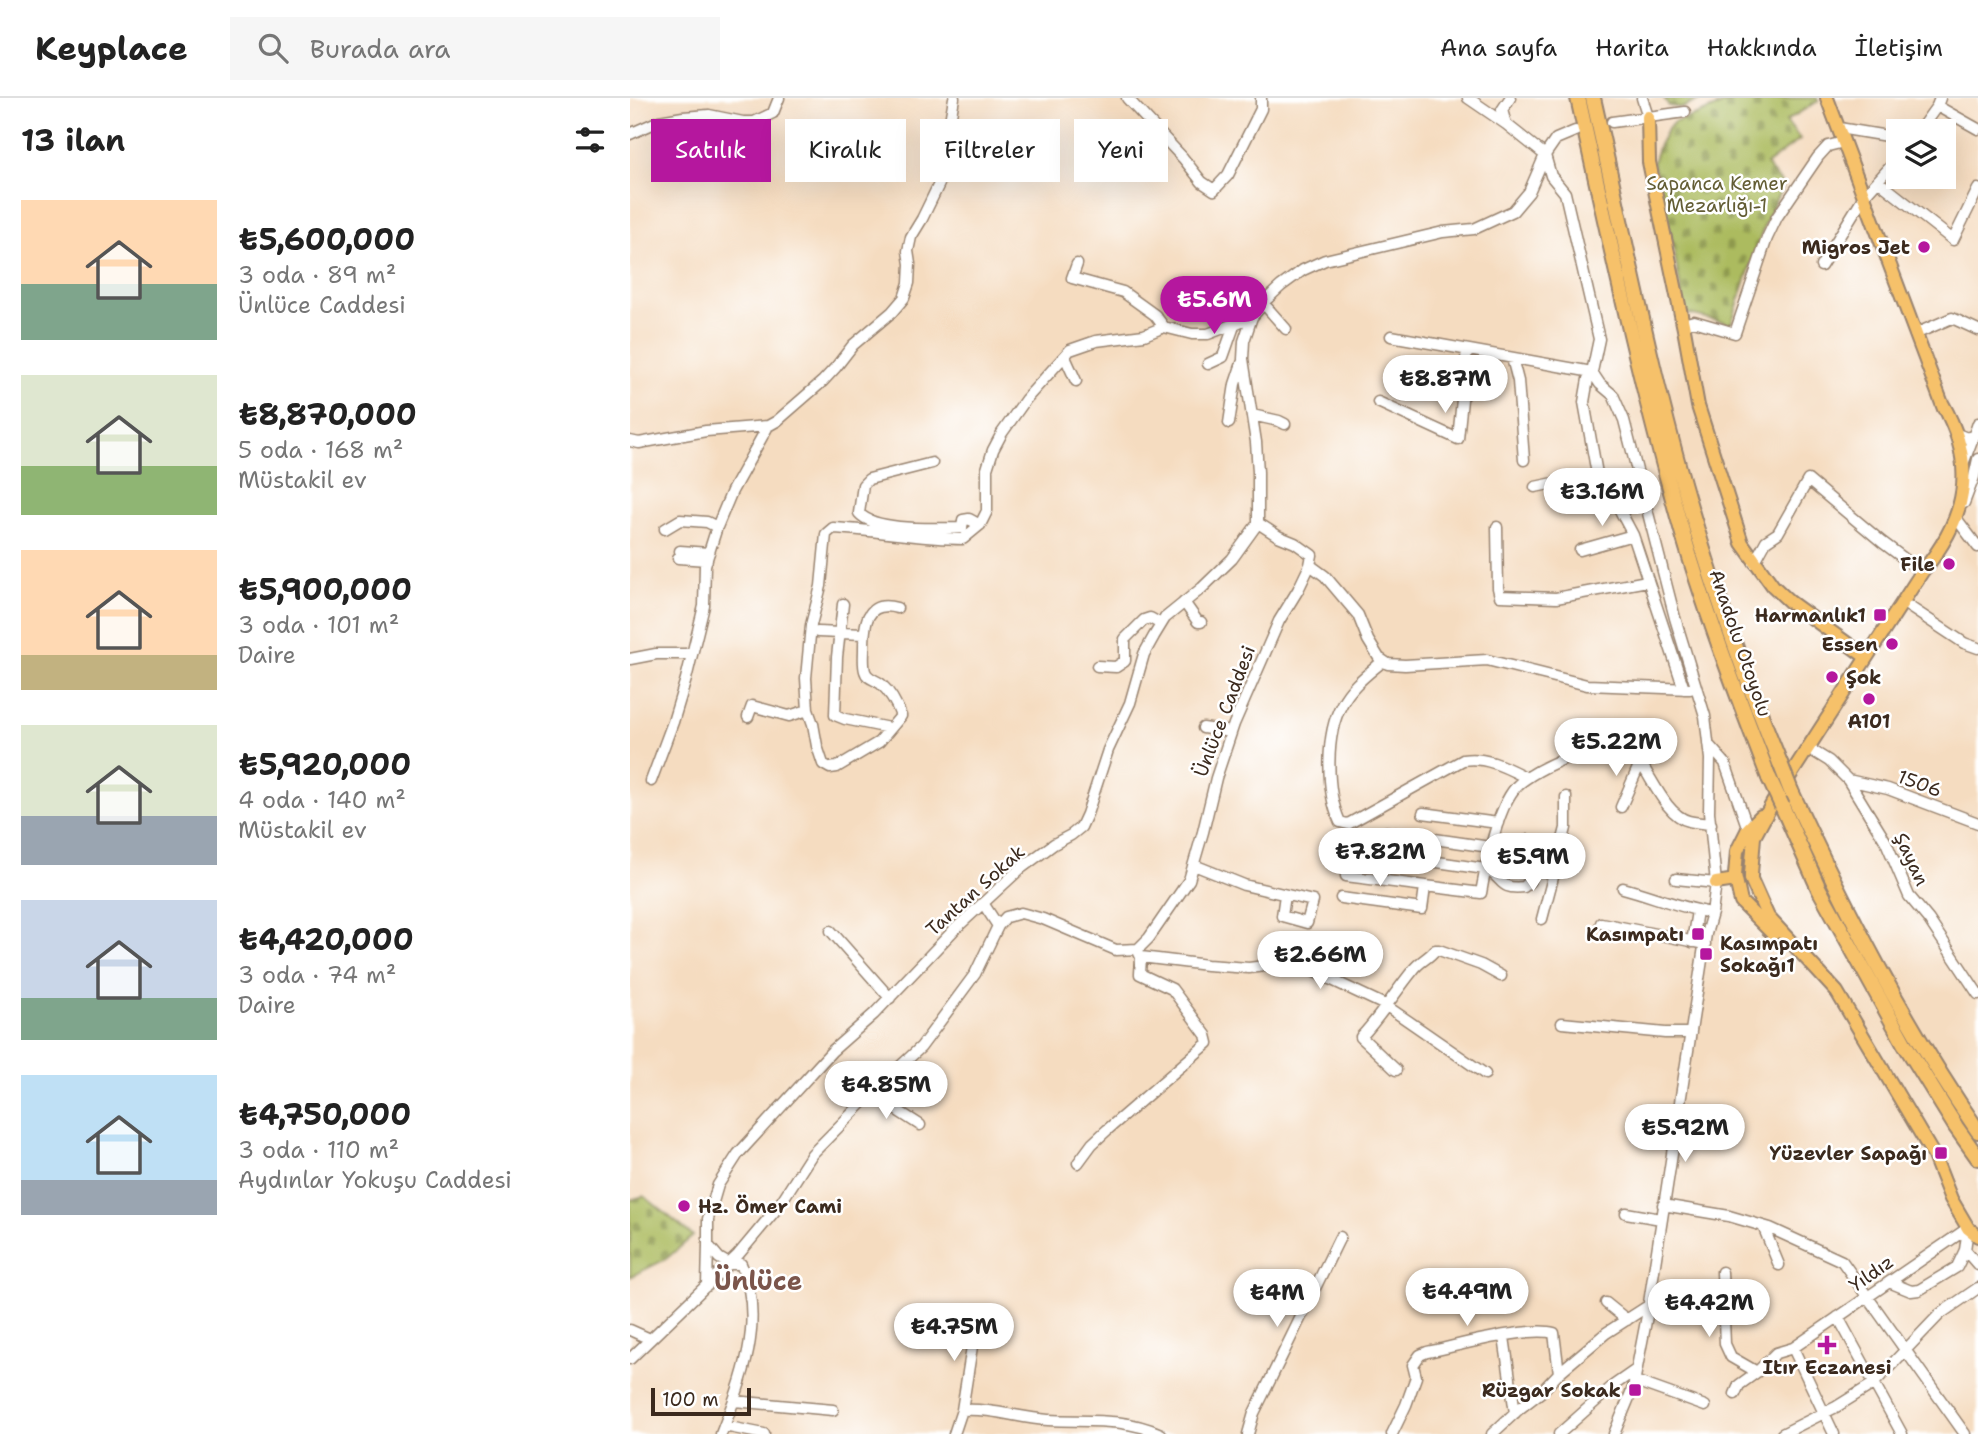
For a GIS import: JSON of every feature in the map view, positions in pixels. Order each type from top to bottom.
[{"type":"highway","name":"Anadolu Otoyolu","points":[[1578,98],[1639,365],[1678,519],[1719,646],[1777,804],[1819,889],[1904,1043],[1978,1158]]},
{"type":"highway","name":"Anadolu Otoyolu","points":[[1593,98],[1652,362],[1692,515],[1733,643],[1791,791],[1832,881],[1917,1036],[1978,1131]]},
{"type":"main road","points":[[1716,883],[1748,885],[1755,837],[1866,657],[1922,572],[1935,557],[1958,514],[1965,480],[1958,464],[1942,403],[1827,98]]},
{"type":"main road","points":[[1648,117],[1649,162],[1700,414],[1742,543],[1754,563],[1790,602],[1866,657]]},
{"type":"main road","points":[[1922,572],[1955,500],[1957,434],[1942,403]]},
{"type":"main road","points":[[1777,804],[1748,829],[1737,851],[1736,884],[1741,902],[1777,938],[1816,969]]},
{"type":"main road","points":[[1735,866],[1745,869],[1751,876],[1769,918],[1837,992],[1934,1156],[1951,1199],[1973,1232]]},
{"type":"street","points":[[630,134],[659,121],[699,115],[754,122],[773,113],[779,98]]},
{"type":"street","points":[[630,441],[639,443],[706,431],[768,426],[823,381],[853,345],[892,312],[904,298],[909,283],[908,251],[911,237],[939,184],[954,98]]},
{"type":"street","points":[[1127,98],[1202,182],[1214,190],[1228,175],[1261,109],[1261,98]]},
{"type":"street","points":[[1468,98],[1545,155],[1551,176],[1565,194],[1599,339],[1584,402],[1597,474],[1633,535],[1684,689]]},
{"type":"street","points":[[1506,124],[1502,110],[1510,98]]},
{"type":"street","points":[[1642,98],[1648,117]]},
{"type":"street","points":[[1927,119],[1938,102],[1978,129]]},
{"type":"street","points":[[1612,122],[1685,112]]},
{"type":"street","points":[[1839,128],[1886,136]]},
{"type":"street","points":[[1575,131],[1556,139],[1545,155],[1529,192],[1513,211],[1474,229],[1443,232],[1325,260],[1303,270],[1263,303],[1252,317],[1244,341],[1243,359],[1258,472],[1258,523],[1312,555],[1310,565],[1325,576],[1358,615],[1379,658],[1388,664],[1487,660],[1587,685],[1698,690]]},
{"type":"street","points":[[1683,324],[1694,321],[1735,333],[1767,237],[1777,217],[1828,146],[1844,142]]},
{"type":"street","points":[[1821,266],[1864,196],[1886,172]]},
{"type":"street","points":[[1878,181],[1953,240],[1978,188]]},
{"type":"street","points":[[1077,264],[1072,278],[1123,292],[1154,315],[1164,327]]},
{"type":"street","points":[[1263,303],[1286,330]]},
{"type":"street","points":[[897,608],[875,608],[868,616],[863,634],[865,672],[869,678],[879,681],[884,687],[901,716],[878,741],[863,752],[837,767],[830,768],[823,764],[808,710],[806,678],[811,625],[821,586],[827,534],[833,528],[844,528],[935,539],[963,539],[980,524],[986,511],[987,469],[1002,433],[1026,399],[1070,350],[1096,341],[1144,335],[1164,327],[1192,334],[1208,334],[1252,317]]},
{"type":"street","points":[[1915,334],[1952,318],[1978,330]]},
{"type":"street","points":[[1208,364],[1223,357],[1235,323]]},
{"type":"street","points":[[1391,336],[1592,372],[1600,384],[1613,395],[1624,420],[1675,618],[1705,716],[1710,759],[1708,780],[1716,883],[1635,1381],[1615,1434]]},
{"type":"street","points":[[1378,402],[1458,439],[1466,349]]},
{"type":"street","points":[[1065,357],[1076,381]]},
{"type":"street","points":[[1512,358],[1517,381],[1524,460]]},
{"type":"street","points":[[1229,423],[1235,384],[1243,359]]},
{"type":"street","points":[[1252,415],[1285,424]]},
{"type":"street","points":[[1958,464],[1978,423]]},
{"type":"street","points":[[651,781],[673,722],[704,606],[708,557],[717,527],[732,491],[768,426]]},
{"type":"street","points":[[1957,434],[1967,438],[1974,435]]},
{"type":"street","points":[[1958,464],[1978,458]]},
{"type":"street","points":[[1978,458],[1974,477],[1958,514],[1978,547]]},
{"type":"street","points":[[932,463],[869,479],[863,485],[859,513],[863,518],[875,523],[901,527],[962,528],[963,520],[969,519],[980,524]]},
{"type":"street","points":[[1535,487],[1597,474]]},
{"type":"street","points":[[1754,563],[1766,541],[1778,533],[1808,480],[1922,572]]},
{"type":"street","points":[[665,529],[680,520],[707,522],[717,527]]},
{"type":"street","name":"Tantan Sokak","points":[[707,1286],[708,1219],[718,1185],[738,1154],[832,1051],[890,998],[983,903],[1020,869],[1081,827],[1108,750],[1130,703],[1144,654],[1161,624],[1232,559],[1258,523]]},
{"type":"street","points":[[1497,527],[1500,596],[1556,598],[1647,581]]},
{"type":"street","points":[[1580,550],[1633,535]]},
{"type":"street","points":[[679,554],[708,557]]},
{"type":"street","name":"Ünlüce Caddesi","points":[[1140,953],[1189,880],[1231,732],[1279,621],[1310,565]]},
{"type":"street","points":[[1184,602],[1191,614],[1201,622]]},
{"type":"street","points":[[1902,602],[1964,643],[1978,648]]},
{"type":"street","points":[[843,604],[835,715],[889,728]]},
{"type":"street","points":[[1125,661],[1125,639],[1134,629],[1143,620],[1150,618],[1161,624]]},
{"type":"street","points":[[818,632],[863,634]]},
{"type":"street","points":[[630,659],[656,654],[687,654],[692,651]]},
{"type":"street","points":[[1097,666],[1116,667],[1125,661]]},
{"type":"street","points":[[1125,661],[1141,667]]},
{"type":"street","points":[[1383,661],[1357,683],[1336,716],[1329,770],[1332,802],[1340,822],[1348,824],[1463,760],[1472,758],[1493,762],[1527,778]]},
{"type":"street","points":[[748,717],[752,706],[789,716],[808,710]]},
{"type":"street","points":[[1203,729],[1231,732]]},
{"type":"street","points":[[1708,744],[1725,763],[1748,829]]},
{"type":"street","points":[[1346,876],[1481,893],[1490,847],[1498,823],[1518,784],[1552,764],[1595,747],[1623,746],[1633,751],[1678,817],[1711,824]]},
{"type":"street","name":"Şayan","points":[[1808,748],[1829,761],[1849,780],[1886,842],[1909,896],[1929,920],[1978,994]]},
{"type":"street","points":[[1620,807],[1640,763]]},
{"type":"street","name":"1506","points":[[1849,780],[1888,789],[1978,823]]},
{"type":"street","points":[[1542,919],[1566,828],[1566,797]]},
{"type":"street","points":[[1423,813],[1498,823]]},
{"type":"street","points":[[1386,832],[1490,847]]},
{"type":"street","points":[[1349,849],[1485,869],[1511,889],[1524,887],[1530,881],[1528,840]]},
{"type":"street","points":[[1194,865],[1244,885],[1285,895]]},
{"type":"street","points":[[1530,868],[1554,875]]},
{"type":"street","points":[[1676,879],[1716,883]]},
{"type":"street","points":[[1341,898],[1422,909],[1425,887]]},
{"type":"street","points":[[1623,888],[1697,911],[1712,913]]},
{"type":"street","points":[[983,903],[998,926]]},
{"type":"street","points":[[1692,942],[1697,911]]},
{"type":"street","points":[[630,1359],[729,1264],[778,1207],[812,1154],[921,1047],[975,974],[998,926],[1006,917],[1021,913],[1043,919],[1116,950],[1207,965],[1249,968],[1294,962],[1385,1005],[1485,1074]]},
{"type":"street","points":[[1601,923],[1705,944]]},
{"type":"street","points":[[831,931],[890,998]]},
{"type":"street","points":[[1396,1070],[1361,1037],[1380,1018],[1385,1005],[1417,965],[1435,950],[1464,958],[1501,976]]},
{"type":"street","points":[[1079,1163],[1091,1144],[1208,1043],[1206,1035],[1172,989],[1140,974],[1140,953]]},
{"type":"street","points":[[1562,1023],[1665,1033],[1691,1032]]},
{"type":"street","points":[[877,1088],[893,1101],[892,1107],[920,1125]]},
{"type":"street","points":[[1663,1205],[1729,1216],[1763,1226],[1842,1261],[1965,1434]]},
{"type":"street","points":[[1626,1213],[1661,1219]]},
{"type":"street","points":[[1763,1226],[1779,1265]]},
{"type":"street","points":[[1889,1282],[1911,1291],[1919,1290],[1957,1267],[1973,1232]]},
{"type":"street","name":"Yıldız","points":[[1735,1394],[1739,1385],[1757,1373],[1776,1353],[1793,1348],[1889,1282],[1973,1232]]},
{"type":"street","points":[[1248,1434],[1254,1413],[1340,1237]]},
{"type":"street","points":[[708,1245],[719,1258],[729,1264],[741,1264],[749,1282],[753,1322],[749,1351],[723,1430],[764,1434]]},
{"type":"street","points":[[1965,1250],[1978,1265]]},
{"type":"street","points":[[1722,1272],[1725,1344],[1731,1357],[1757,1373]]},
{"type":"street","points":[[1782,1434],[1873,1384],[1940,1314],[1978,1287]]},
{"type":"street","points":[[1606,1303],[1627,1320]]},
{"type":"street","points":[[1492,1434],[1606,1333],[1648,1306]]},
{"type":"street","points":[[1838,1317],[1902,1434]]},
{"type":"street","points":[[954,1434],[962,1410],[976,1321]]},
{"type":"street","points":[[630,1330],[650,1339]]},
{"type":"street","points":[[1392,1434],[1416,1377],[1413,1365],[1420,1355],[1427,1352],[1545,1331],[1554,1333],[1559,1373]]},
{"type":"street","points":[[1504,1337],[1515,1413]]},
{"type":"street","points":[[1793,1348],[1834,1434]]},
{"type":"street","points":[[1559,1434],[1614,1385],[1637,1369]]},
{"type":"street","points":[[1635,1381],[1705,1406]]},
{"type":"street","points":[[734,1401],[833,1410]]},
{"type":"street","points":[[962,1410],[976,1409],[1047,1420],[1110,1420],[1138,1430],[1161,1434]]},
{"type":"green space","points":[[1664,98],[1703,98],[1682,108],[1669,106]]},
{"type":"green space","name":"Sapanca Kemer Mezarlığı-1","points":[[1738,98],[1817,98],[1818,101],[1786,121],[1800,139],[1766,165],[1783,185],[1765,223],[1731,324],[1685,313],[1672,240],[1653,162],[1659,145],[1674,122]]},
{"type":"green space","points":[[644,1196],[693,1236],[666,1259],[630,1277],[630,1200]]},
{"type":"place","name":"Migros Jet","points":[[1924,247]]},
{"type":"place","name":"File","points":[[1949,564]]},
{"type":"place","name":"Harmanlık1","points":[[1880,615]]},
{"type":"place","name":"Essen","points":[[1892,644]]},
{"type":"place","name":"Şok","points":[[1832,677]]},
{"type":"place","name":"A101","points":[[1869,699]]},
{"type":"place","name":"Kasımpatı","points":[[1698,934]]},
{"type":"place","name":"Kasımpatı Sokağı1","points":[[1706,954]]},
{"type":"place","name":"Yüzevler Sapağı","points":[[1941,1153]]},
{"type":"place","name":"Hz. Ömer Cami","points":[[684,1206]]},
{"type":"place","name":"Itır Eczanesi","points":[[1827,1345]]},
{"type":"place","name":"Rüzgar Sokak","points":[[1635,1390]]},
{"type":"district","name":"Ünlüce","points":[[758,1281]]}]
